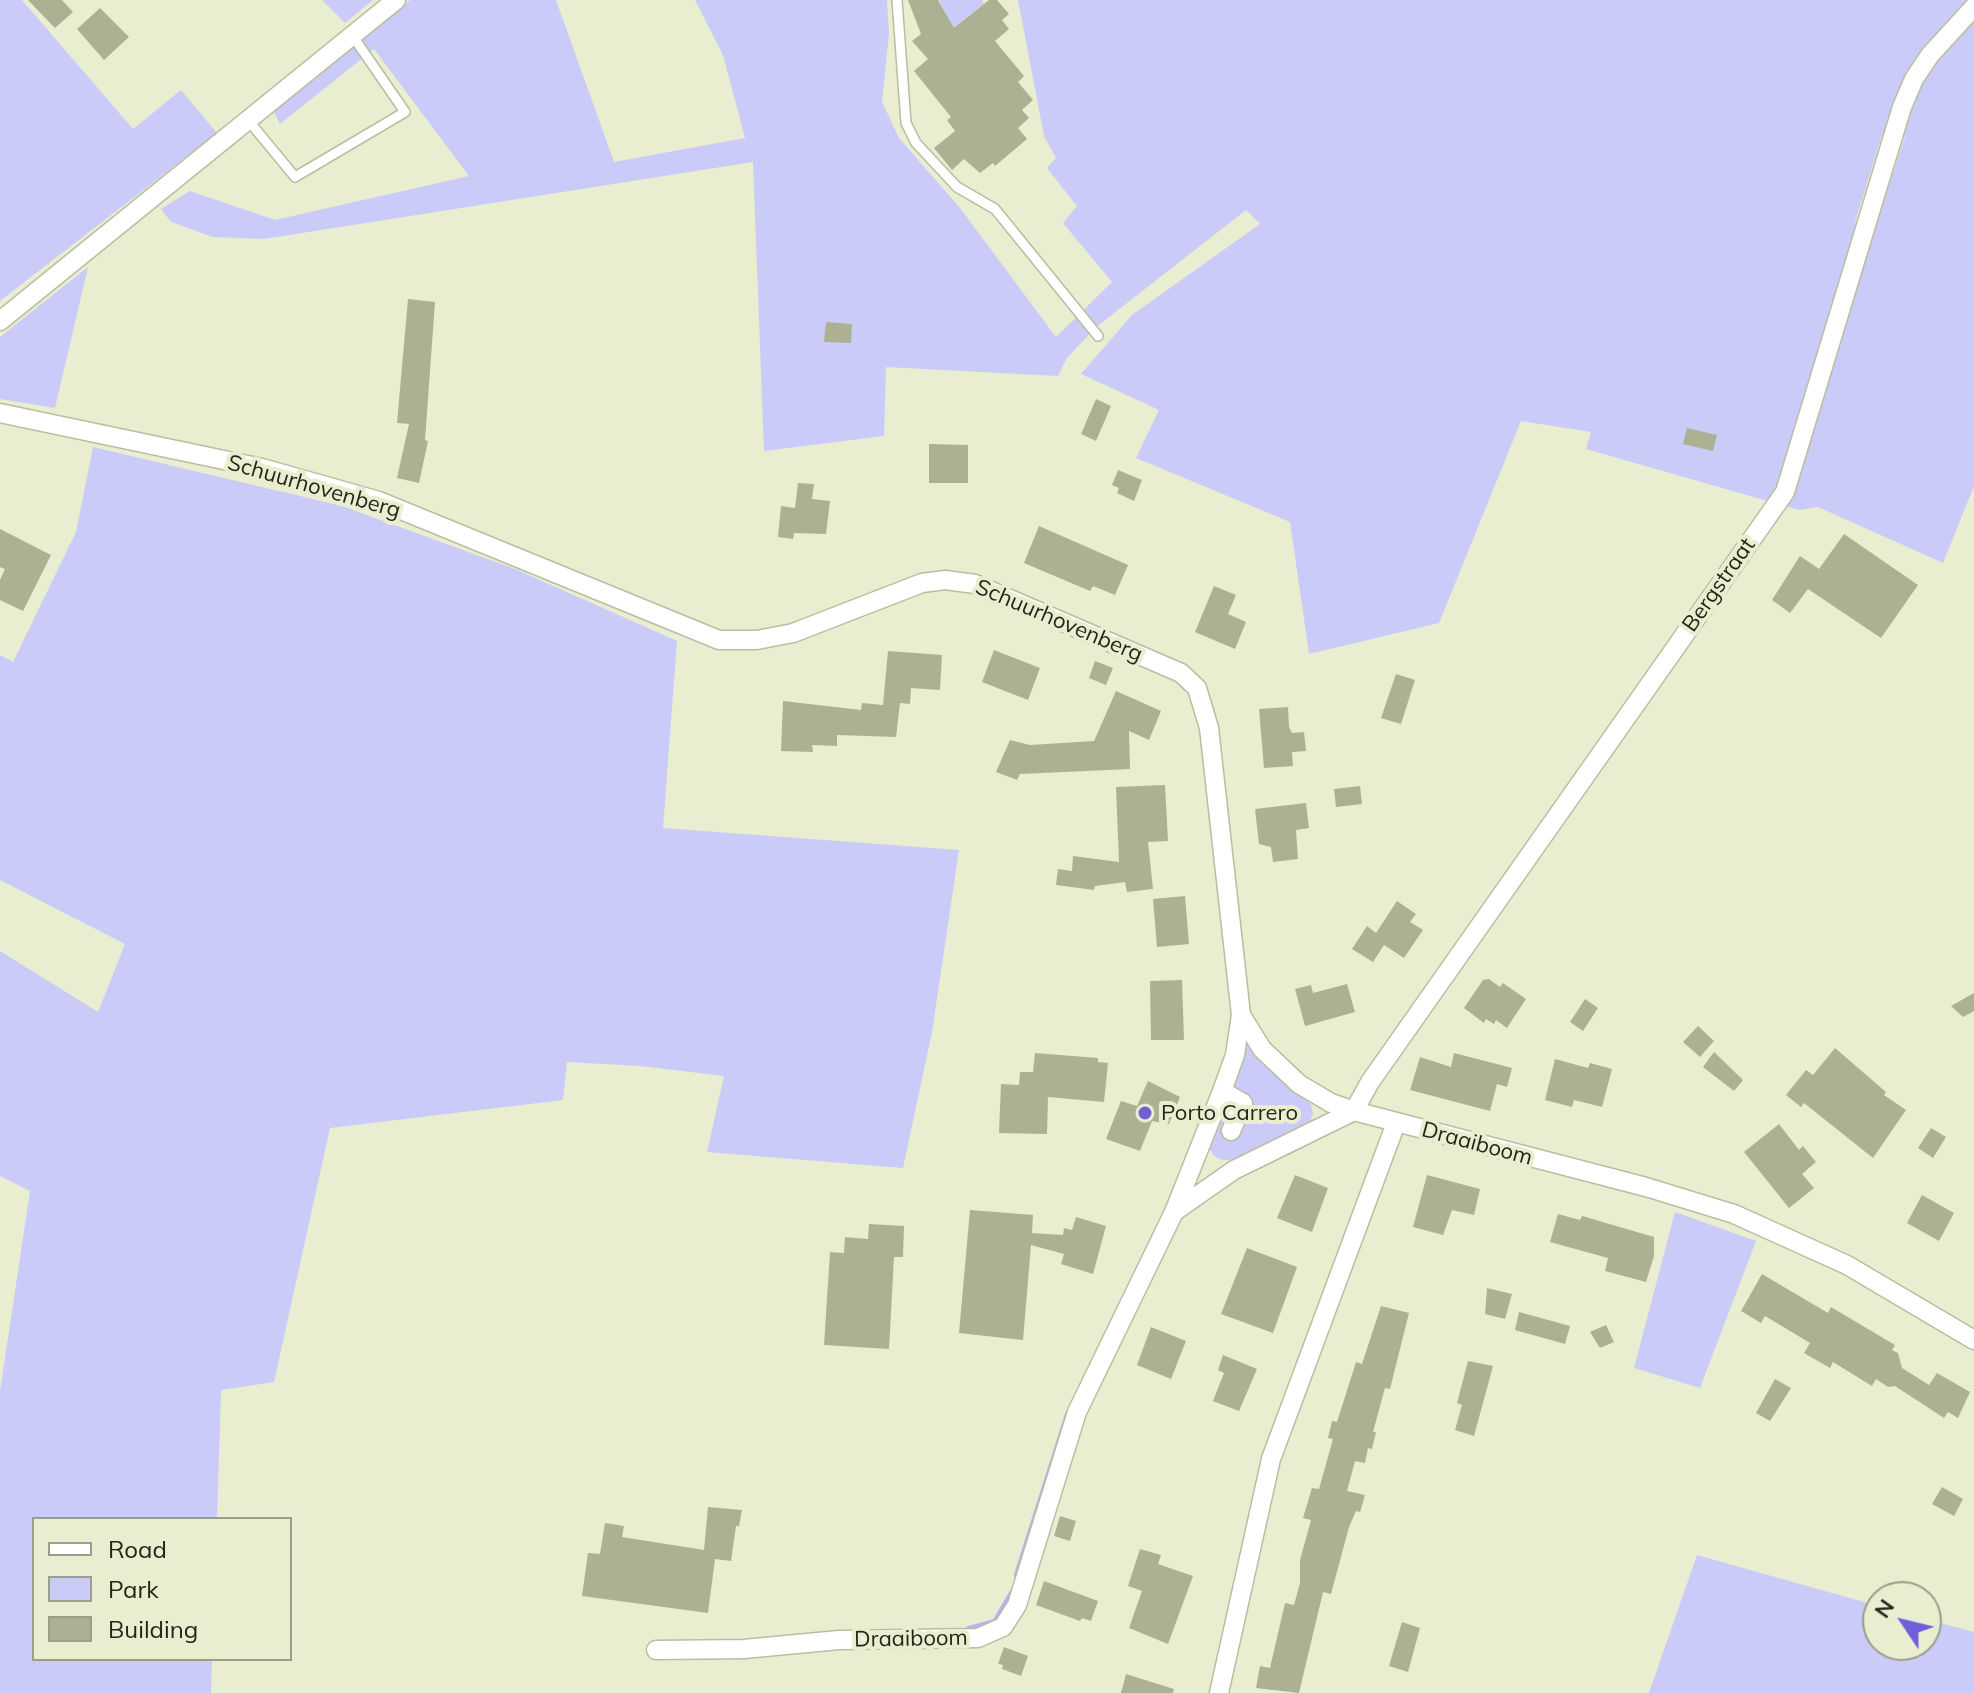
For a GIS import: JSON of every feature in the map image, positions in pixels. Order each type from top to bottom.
[{"type":"street","points":[[0,321],[396,0]]},
{"type":"street","name":"Bergstraat","points":[[1354,1111],[1370,1082],[1785,492],[1914,79],[1974,7]]},
{"type":"street","name":"Schuurhovenberg","points":[[0,413],[262,468],[379,501],[719,640],[757,640],[793,633],[922,583],[945,580],[975,584],[1181,673],[1197,688],[1209,728],[1241,1015],[1262,1049],[1299,1084],[1331,1103],[1396,1123]]},
{"type":"street","name":"Draaiboom","points":[[656,1650],[744,1649],[839,1640],[978,1638],[1003,1627],[1017,1605],[1077,1412],[1132,1306],[1174,1212],[1222,1091],[1235,1055],[1241,1015]]},
{"type":"street","points":[[1222,1091],[1243,1103],[1231,1131]]},
{"type":"street","points":[[1174,1212],[1234,1170],[1354,1111]]},
{"type":"street","name":"Draaiboom","points":[[1219,1693],[1271,1459],[1396,1123],[1646,1187],[1734,1214],[1847,1265],[1974,1340]]},
{"type":"lane","points":[[897,0],[906,123],[916,143],[957,187],[995,209],[1098,336]]},
{"type":"lane","points":[[248,120],[295,177],[405,112],[352,35]]},
{"type":"green space","points":[[0,0],[22,0],[133,129],[181,90],[217,133],[0,301]]},
{"type":"green space","points":[[322,0],[373,0],[345,23]]},
{"type":"green space","points":[[410,0],[556,0],[614,162],[745,138],[723,55],[695,0],[887,0],[889,33],[882,102],[899,138],[960,208],[1056,337],[1112,282],[1063,223],[1077,206],[1047,168],[1056,158],[1044,136],[1018,0],[1974,0],[1974,486],[1943,563],[1818,507],[1799,510],[1586,449],[1591,432],[1521,421],[1439,623],[1309,654],[1290,522],[1136,458],[1159,410],[1081,374],[1132,315],[1260,224],[1246,210],[1095,328],[1067,358],[1058,376],[886,367],[884,436],[764,451],[753,162],[264,239],[213,237],[171,222],[161,209],[190,191],[275,220],[469,176],[374,49],[280,124],[273,110]],"holes":[[[1882,135],[1905,136],[1873,236],[1855,222]]]},
{"type":"green space","points":[[939,0],[982,0],[984,4],[962,21],[959,41]]},
{"type":"green space","points":[[88,267],[55,408],[0,399],[0,337]]},
{"type":"green space","points":[[93,447],[342,506],[515,569],[677,641],[663,828],[959,850],[932,1032],[903,1168],[707,1152],[724,1076],[640,1066],[567,1062],[563,1100],[330,1128],[274,1382],[221,1390],[217,1517],[32,1517],[32,1661],[212,1661],[211,1693],[0,1693],[0,1391],[30,1191],[0,1176],[0,951],[98,1012],[125,944],[0,880],[0,655],[13,662],[76,532]]},
{"type":"green space","points":[[1243,1032],[1275,1075],[1311,1104],[1313,1114],[1308,1128],[1236,1160],[1223,1160],[1214,1156],[1208,1146]]},
{"type":"green space","points":[[1675,1212],[1756,1241],[1700,1388],[1634,1368]]},
{"type":"green space","points":[[1697,1555],[1862,1601],[1862,1661],[1942,1661],[1942,1623],[1974,1632],[1974,1693],[1649,1693]]},
{"type":"building","points":[[28,0],[62,0],[73,12],[55,28]]},
{"type":"building","points":[[908,0],[938,0],[954,28],[989,0],[997,0],[1009,14],[1002,20],[1009,29],[995,41],[1024,76],[1018,82],[1033,100],[1022,110],[1029,118],[1018,128],[1027,139],[995,166],[993,163],[980,173],[964,159],[952,170],[934,148],[955,131],[947,120],[951,117],[914,71],[928,59],[912,41],[921,34]]},
{"type":"building","points":[[100,8],[129,37],[104,60],[77,29]]},
{"type":"building","points":[[408,299],[435,302],[425,440],[428,441],[419,483],[397,478],[409,424],[397,423]]},
{"type":"building","points":[[826,322],[852,324],[851,343],[824,342]]},
{"type":"building","points":[[1096,399],[1111,406],[1096,441],[1081,434]]},
{"type":"building","points":[[1687,428],[1717,435],[1713,451],[1683,444]]},
{"type":"building","points":[[929,444],[968,445],[968,483],[929,483]]},
{"type":"building","points":[[1118,470],[1142,480],[1134,501],[1117,493],[1119,488],[1112,485]]},
{"type":"building","points":[[798,483],[814,484],[812,499],[830,501],[826,534],[794,533],[793,539],[778,537],[781,506],[795,508]]},
{"type":"building","points":[[1039,526],[1128,565],[1115,595],[1093,586],[1090,591],[1024,563]]},
{"type":"building","points":[[0,529],[51,555],[23,611],[0,600],[0,580],[5,569],[0,567]]},
{"type":"building","points":[[1844,534],[1918,585],[1881,638],[1808,589],[1790,613],[1772,600],[1800,556],[1819,569]]},
{"type":"building","points":[[1214,586],[1236,595],[1228,614],[1246,622],[1235,649],[1195,632]]},
{"type":"building","points":[[994,650],[1040,668],[1028,700],[982,682]]},
{"type":"building","points":[[888,651],[942,655],[940,690],[911,688],[910,704],[900,703],[896,737],[837,735],[837,746],[812,745],[813,752],[781,751],[783,701],[861,710],[862,703],[883,705]]},
{"type":"building","points":[[1095,661],[1113,668],[1106,685],[1089,678]]},
{"type":"building","points":[[1396,674],[1415,680],[1401,724],[1381,718]]},
{"type":"building","points":[[1116,691],[1161,711],[1149,740],[1129,731],[1130,769],[1020,774],[1017,780],[996,772],[1010,740],[1030,745],[1094,741]]},
{"type":"building","points":[[1288,707],[1289,727],[1292,733],[1304,732],[1306,751],[1292,752],[1293,766],[1264,768],[1259,709]]},
{"type":"building","points":[[1165,785],[1168,841],[1148,842],[1153,889],[1127,892],[1125,882],[1095,886],[1094,890],[1056,885],[1058,869],[1072,871],[1073,856],[1119,862],[1116,787]]},
{"type":"building","points":[[1360,786],[1362,804],[1336,807],[1334,789]]},
{"type":"building","points":[[1306,803],[1309,828],[1296,830],[1298,859],[1273,862],[1271,847],[1259,844],[1255,809]]},
{"type":"building","points":[[1185,896],[1189,944],[1157,947],[1153,899]]},
{"type":"building","points":[[1397,901],[1416,914],[1410,922],[1423,930],[1404,958],[1384,945],[1373,962],[1352,949],[1367,926],[1376,933]]},
{"type":"building","points":[[1489,979],[1500,987],[1503,983],[1526,999],[1507,1028],[1496,1020],[1494,1024],[1486,1019],[1484,1023],[1464,1008],[1483,980]]},
{"type":"building","points":[[1182,980],[1184,1040],[1151,1040],[1150,981]]},
{"type":"building","points":[[1347,984],[1355,1012],[1305,1026],[1295,989],[1311,985],[1313,993]]},
{"type":"building","points":[[1974,993],[1974,1011],[1963,1017],[1951,1006]]},
{"type":"building","points":[[1585,999],[1598,1008],[1583,1031],[1570,1022]]},
{"type":"building","points":[[1698,1026],[1714,1041],[1700,1057],[1683,1042]]},
{"type":"building","points":[[1835,1048],[1886,1092],[1884,1095],[1906,1110],[1873,1158],[1804,1103],[1801,1107],[1786,1095],[1806,1070],[1813,1075]]},
{"type":"building","points":[[1714,1052],[1743,1080],[1734,1091],[1703,1067]]},
{"type":"building","points":[[1035,1053],[1098,1058],[1098,1062],[1108,1063],[1104,1102],[1048,1097],[1047,1134],[999,1133],[1001,1084],[1019,1085],[1020,1072],[1033,1072]]},
{"type":"building","points":[[1454,1053],[1512,1068],[1507,1087],[1497,1084],[1490,1111],[1410,1090],[1420,1057],[1451,1067]]},
{"type":"building","points":[[1555,1059],[1588,1068],[1590,1063],[1612,1069],[1602,1107],[1574,1100],[1572,1107],[1545,1100]]},
{"type":"building","name":"Porto Carrero","points":[[1148,1081],[1180,1097],[1169,1124],[1152,1121],[1140,1151],[1106,1139],[1121,1101],[1137,1106]]},
{"type":"building","points":[[1779,1124],[1799,1150],[1803,1146],[1816,1162],[1802,1174],[1814,1188],[1789,1208],[1744,1152]]},
{"type":"building","points":[[1931,1128],[1946,1137],[1933,1158],[1918,1148]]},
{"type":"building","points":[[1295,1175],[1328,1188],[1312,1232],[1277,1218]]},
{"type":"building","points":[[1427,1175],[1480,1189],[1474,1215],[1452,1210],[1443,1235],[1413,1227]]},
{"type":"building","points":[[1922,1195],[1954,1213],[1939,1241],[1907,1223]]},
{"type":"building","points":[[970,1210],[1033,1215],[1032,1233],[1063,1235],[1064,1228],[1072,1230],[1076,1217],[1106,1226],[1093,1274],[1061,1264],[1064,1254],[1031,1245],[1023,1340],[959,1333]]},
{"type":"building","points":[[1558,1214],[1580,1220],[1582,1216],[1654,1237],[1654,1256],[1646,1282],[1605,1271],[1608,1258],[1550,1242]]},
{"type":"building","points":[[869,1224],[904,1226],[903,1257],[894,1257],[889,1349],[824,1345],[830,1252],[844,1253],[845,1237],[868,1239]]},
{"type":"building","points":[[1247,1248],[1297,1267],[1273,1333],[1221,1314]]},
{"type":"building","points":[[1762,1274],[1828,1313],[1831,1307],[1895,1345],[1892,1350],[1898,1353],[1902,1368],[1929,1385],[1937,1373],[1970,1392],[1958,1418],[1948,1412],[1944,1418],[1895,1386],[1888,1387],[1876,1379],[1872,1386],[1833,1362],[1830,1368],[1804,1353],[1810,1343],[1765,1316],[1761,1323],[1741,1311]]},
{"type":"building","points":[[1487,1288],[1512,1294],[1505,1319],[1485,1314]]},
{"type":"building","points":[[1381,1306],[1409,1313],[1390,1389],[1385,1388],[1373,1432],[1376,1432],[1372,1449],[1368,1448],[1365,1463],[1355,1461],[1347,1491],[1365,1495],[1360,1512],[1356,1511],[1349,1527],[1331,1594],[1323,1592],[1299,1693],[1256,1688],[1260,1666],[1270,1668],[1285,1603],[1294,1605],[1300,1583],[1300,1560],[1311,1520],[1303,1518],[1312,1488],[1319,1489],[1333,1439],[1328,1438],[1332,1421],[1337,1422],[1356,1362],[1362,1364]]},
{"type":"building","points":[[1519,1312],[1570,1326],[1565,1344],[1515,1330]]},
{"type":"building","points":[[1606,1325],[1614,1342],[1600,1348],[1590,1332]]},
{"type":"building","points":[[1151,1327],[1186,1341],[1171,1379],[1137,1365]]},
{"type":"building","points":[[1223,1355],[1257,1369],[1239,1411],[1213,1401],[1224,1373],[1218,1370]]},
{"type":"building","points":[[1468,1361],[1493,1366],[1474,1436],[1455,1430],[1462,1405],[1457,1403]]},
{"type":"building","points":[[1775,1379],[1791,1388],[1770,1421],[1756,1413]]},
{"type":"building","points":[[1942,1487],[1963,1499],[1954,1516],[1932,1504]]},
{"type":"building","points":[[708,1507],[742,1510],[739,1526],[736,1526],[731,1561],[715,1559],[708,1613],[582,1596],[588,1553],[600,1554],[605,1523],[624,1526],[622,1537],[704,1550]]},
{"type":"building","points":[[1060,1516],[1076,1521],[1070,1541],[1054,1536]]},
{"type":"building","points":[[1140,1549],[1161,1555],[1158,1564],[1193,1576],[1168,1644],[1129,1628],[1142,1591],[1128,1586]]},
{"type":"building","points":[[1044,1581],[1098,1601],[1091,1621],[1082,1618],[1080,1621],[1036,1605]]},
{"type":"building","points":[[1402,1622],[1420,1628],[1408,1672],[1389,1666]]},
{"type":"building","points":[[1004,1647],[1028,1656],[1021,1676],[1002,1669],[1003,1665],[998,1664]]},
{"type":"building","points":[[1126,1674],[1174,1689],[1173,1693],[1121,1693]]},
{"type":"waterway","points":[[1017,1575],[1068,1414]]},
{"type":"waterway","points":[[969,1629],[995,1622],[1012,1593]]},
{"type":"place","name":"Porto Carrero","points":[[1145,1113]]}]
